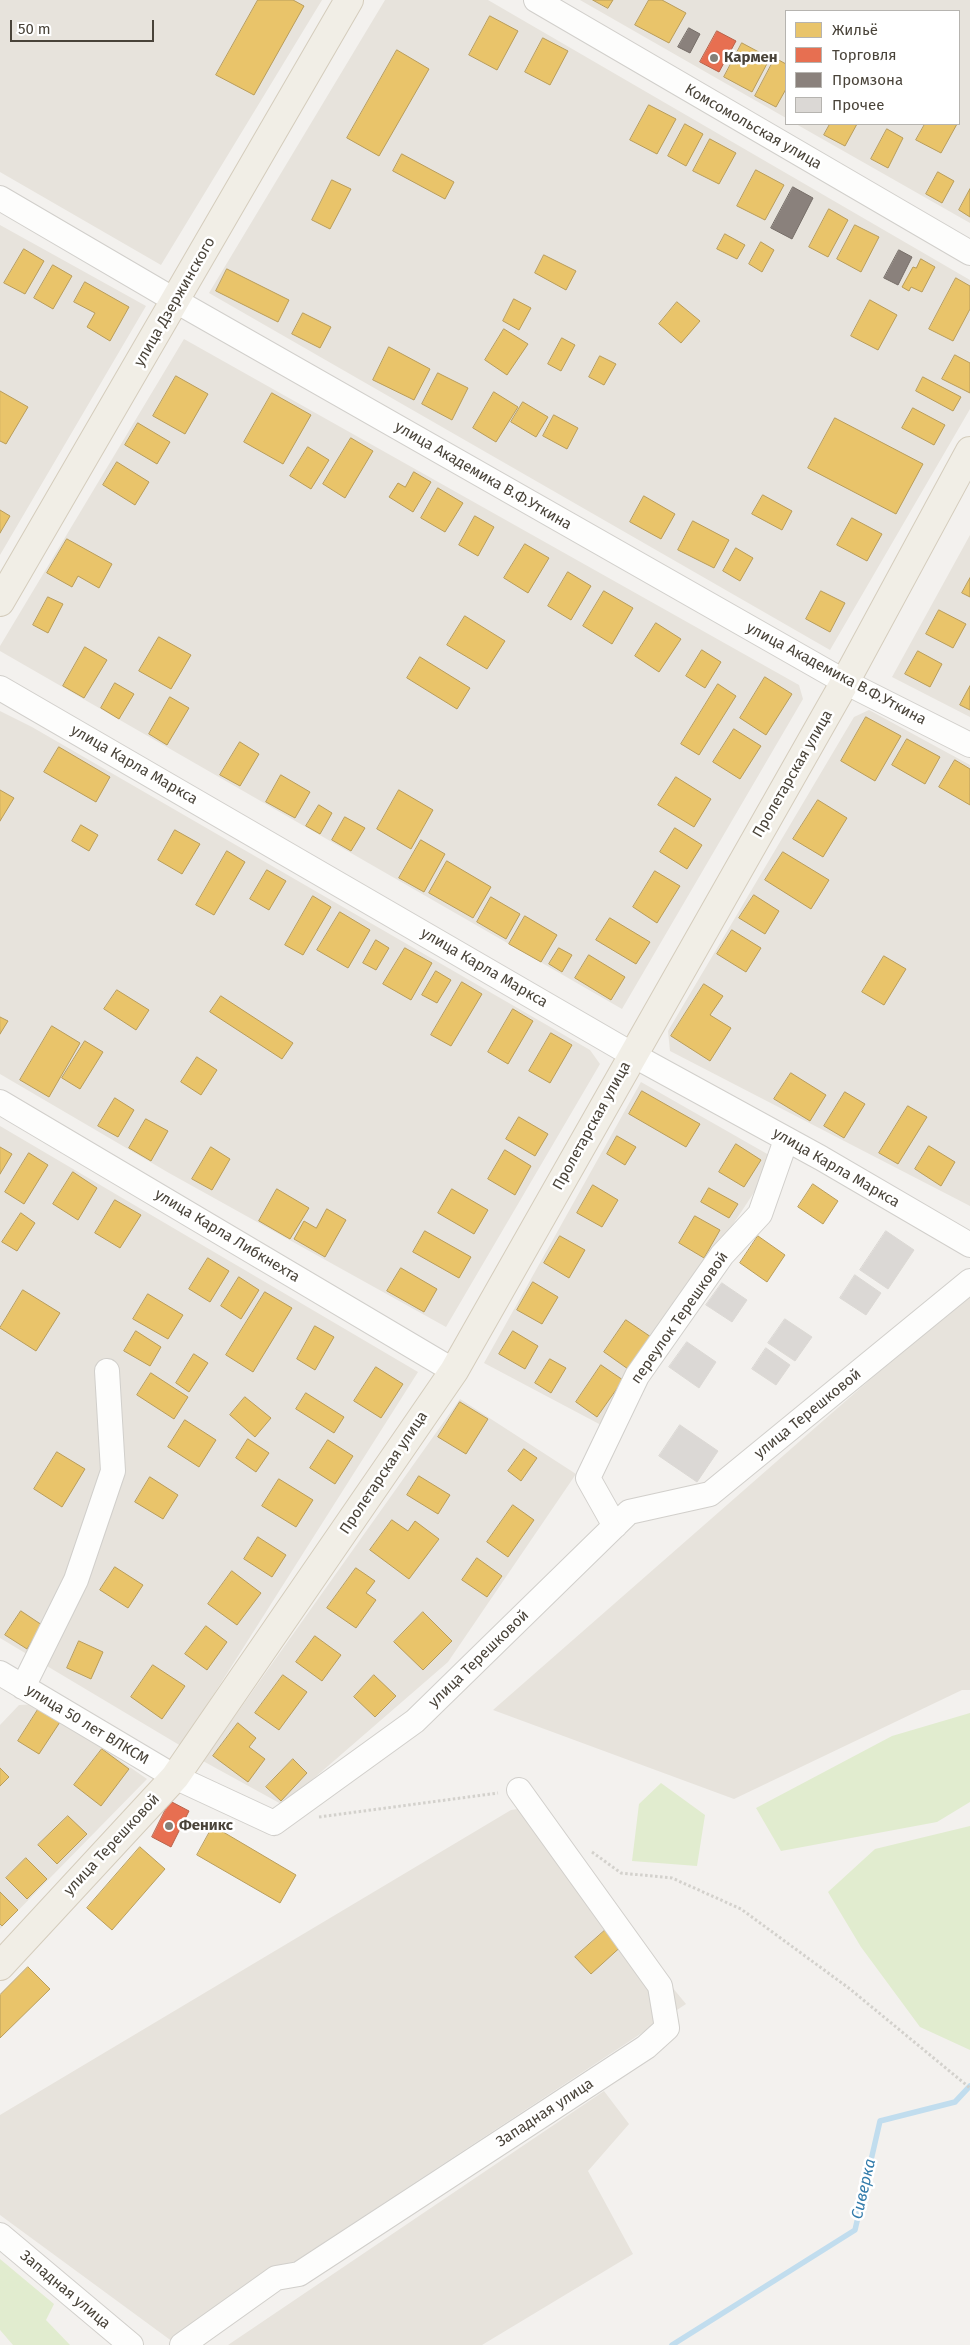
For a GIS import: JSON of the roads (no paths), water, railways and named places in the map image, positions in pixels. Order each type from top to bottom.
[{"type":"main road","name":"улица Дзержинского","points":[[0,602],[349,0]]},
{"type":"main road","name":"Пролетарская улица","points":[[175,1777],[454,1371],[845,682],[970,450]]},
{"type":"main road","name":"улица Терешковой","points":[[0,1966],[175,1777]]},
{"type":"street","name":"Комсомольская улица","points":[[536,0],[970,253]]},
{"type":"street","name":"улица Академика В.Ф.Уткина","points":[[0,198],[176,301],[845,682],[970,745]]},
{"type":"street","name":"улица Карла Маркса","points":[[0,688],[633,1055],[970,1245]]},
{"type":"street","name":"улица Карла Либкнехта","points":[[0,1102],[454,1371]]},
{"type":"street","name":"переулок Терешковой","points":[[615,1526],[588,1478],[637,1376],[722,1255],[760,1214],[786,1140]]},
{"type":"street","name":"улица Терешковой","points":[[175,1777],[274,1823],[415,1722],[629,1512],[710,1494],[970,1281]]},
{"type":"street","points":[[23,1687],[76,1580],[113,1471],[108,1371]]},
{"type":"street","name":"улица 50 лет ВЛКСМ","points":[[0,1673],[175,1777]]},
{"type":"street","name":"Западная улица","points":[[182,2345],[276,2278],[299,2274],[480,2156],[646,2047],[667,2028],[660,1986],[519,1790]]},
{"type":"street","name":"Западная улица","points":[[0,2235],[131,2345]]},
{"type":"waterway","name":"Сиверка","points":[[672,2345],[855,2230],[880,2121],[955,2102],[970,2086]]},
{"type":"place","name":"Кармен","points":[[714,58]]},
{"type":"place","name":"Феникс","points":[[169,1826]]}]
